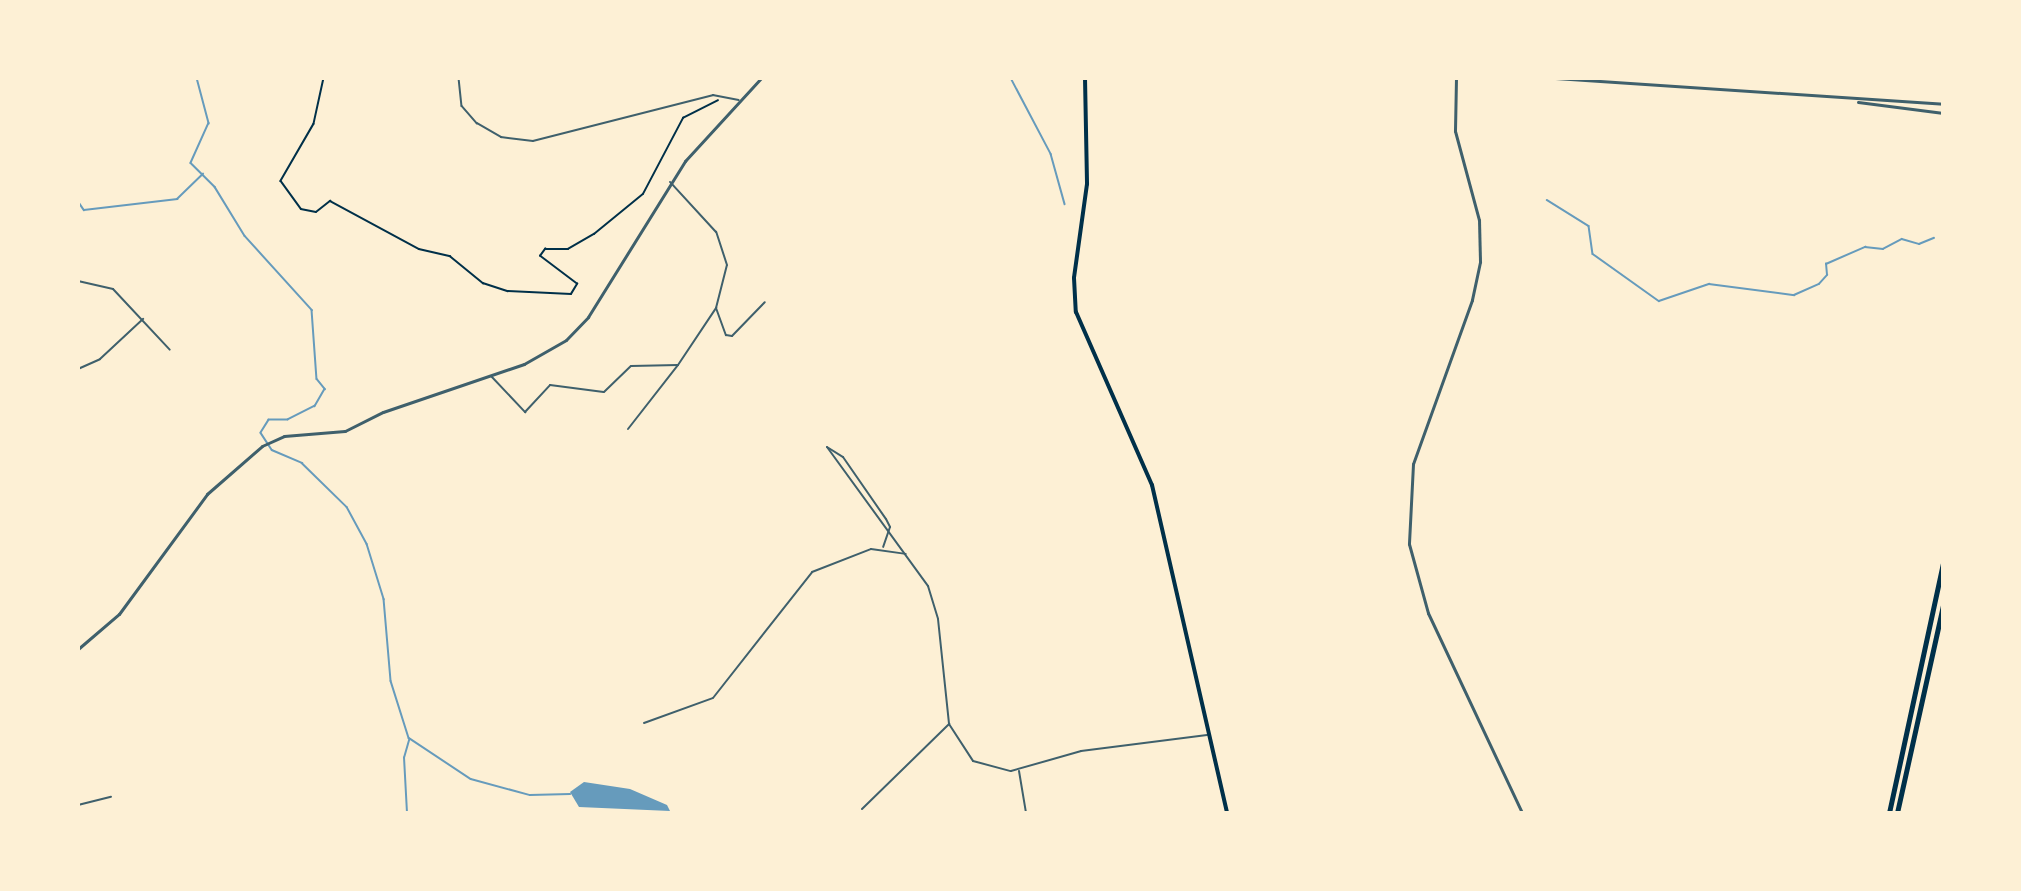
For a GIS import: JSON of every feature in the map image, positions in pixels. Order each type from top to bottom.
[{"type":"highway","points":[[1889,813],[1943,563]]},
{"type":"highway","points":[[1897,813],[1943,605]]},
{"type":"main road","points":[[1085,78],[1087,184],[1074,278],[1076,312],[1152,484],[1207,735],[1227,813]]},
{"type":"street","points":[[78,648],[119,614],[207,494],[262,446],[284,436],[345,431],[540,357],[577,331],[670,182],[761,78]]},
{"type":"street","points":[[1456,78],[1456,137],[1479,220],[1480,262],[1472,300],[1413,464],[1409,544],[1430,619],[1522,813]]},
{"type":"street","points":[[1555,78],[1847,100],[1943,104]]},
{"type":"street","points":[[1847,100],[1943,112]]},
{"type":"street","points":[[628,429],[678,365],[716,308],[727,264],[722,246],[670,182]]},
{"type":"street","points":[[78,281],[113,289],[170,350]]},
{"type":"street","points":[[716,308],[726,335],[732,336],[765,302]]},
{"type":"street","points":[[78,369],[100,359],[143,319]]},
{"type":"street","points":[[490,375],[525,412],[550,385],[604,392],[631,366],[678,365]]},
{"type":"street","points":[[889,528],[884,528],[828,447],[843,457],[909,555],[936,610],[949,724],[973,761],[996,771],[1019,770],[1081,751],[1207,735]]},
{"type":"street","points":[[882,547],[889,528]]},
{"type":"street","points":[[644,723],[713,698],[812,572],[882,547],[909,555]]},
{"type":"street","points":[[862,809],[949,724]]},
{"type":"street","points":[[1019,770],[1026,813]]},
{"type":"street","points":[[78,805],[111,797]]},
{"type":"lane","points":[[459,78],[462,106],[477,123],[501,137],[533,141],[713,95],[740,100]]},
{"type":"path","points":[[324,78],[314,124],[281,181],[301,209],[316,212],[330,201],[419,249],[450,256],[483,284],[508,291],[572,294],[577,284],[540,256],[545,249],[568,249],[594,234],[643,194],[683,118],[724,97]]},
{"type":"water","points":[[584,782],[630,789],[667,805],[670,811],[579,807],[570,792]]},
{"type":"waterway","points":[[197,78],[209,123],[191,163],[215,187],[245,236],[312,310],[317,379],[325,389],[315,406],[288,420],[269,420],[261,433],[272,450],[302,463],[347,507],[367,544],[384,599],[391,681],[409,738],[471,779],[530,795],[570,794]]},
{"type":"waterway","points":[[1011,78],[1051,154],[1065,204]]},
{"type":"waterway","points":[[78,201],[84,210],[177,199],[203,174]]},
{"type":"waterway","points":[[1547,200],[1589,226],[1593,254],[1659,301],[1709,284],[1794,295],[1819,284],[1827,275],[1826,264],[1865,247],[1883,249],[1902,239],[1919,244],[1934,238]]},
{"type":"waterway","points":[[407,813],[404,758],[409,740]]}]
